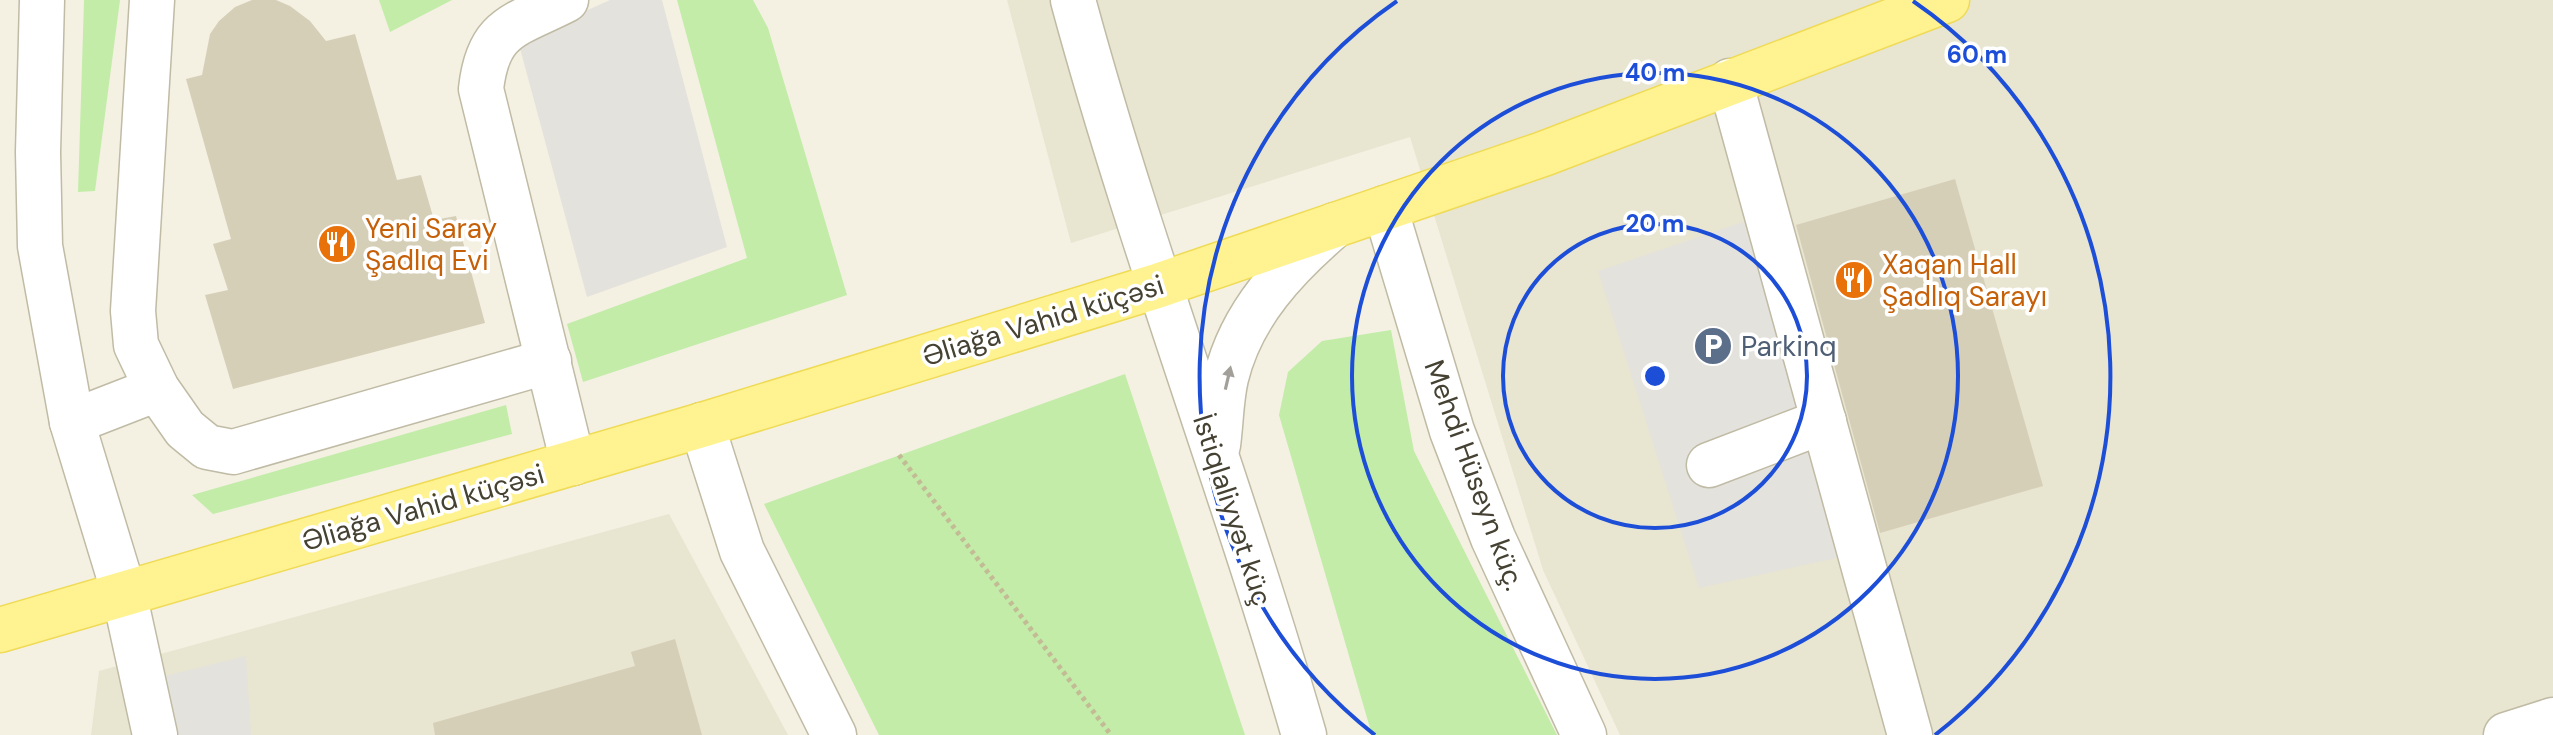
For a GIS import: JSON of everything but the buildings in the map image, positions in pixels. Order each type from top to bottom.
[{"type":"main road","name":"Əliağa Vahid küçəsi","points":[[0,630],[702,425],[1157,286],[1543,154],[1947,0]]},
{"type":"street","points":[[42,0],[38,152],[40,246],[72,422],[124,593],[155,735]]},
{"type":"street","points":[[152,0],[133,311],[136,345],[157,389],[185,429],[207,447],[233,452],[549,361]]},
{"type":"street","points":[[566,0],[499,34],[484,60],[481,89],[573,463]]},
{"type":"street","name":"İstiqlaliyyət küç","points":[[1073,0],[1157,286],[1217,455],[1304,735]]},
{"type":"street","points":[[1730,81],[1910,735]]},
{"type":"street","name":"Mehdi Hüseyn küç.","points":[[1385,208],[1452,431],[1493,538],[1584,735]]},
{"type":"street","points":[[1217,455],[1226,379],[1236,349],[1267,292],[1295,260],[1335,225]]},
{"type":"street","points":[[72,422],[157,389]]},
{"type":"street","points":[[1709,465],[1824,421]]},
{"type":"street","points":[[702,425],[742,551],[834,735]]},
{"type":"street","points":[[2506,735],[2553,720]]},
{"type":"path","points":[[899,455],[1111,735]]},
{"type":"shaded area","points":[[610,0],[662,0],[727,247],[587,297],[518,41]]},
{"type":"shaded area","points":[[1007,0],[2553,0],[2553,735],[1620,735],[1543,570],[1410,137],[1071,243]]},
{"type":"shaded area","name":"Parkinq","points":[[1767,214],[1860,553],[1699,588],[1598,271]]},
{"type":"shaded area","points":[[669,514],[788,735],[91,735],[99,671]]},
{"type":"shaded area","points":[[246,656],[251,735],[155,735],[145,681]]},
{"type":"green space","points":[[84,0],[120,0],[95,191],[78,192]]},
{"type":"green space","points":[[379,0],[452,0],[390,32]]},
{"type":"green space","points":[[677,0],[753,0],[768,28],[847,295],[583,382],[567,324],[747,258]]},
{"type":"green space","points":[[1391,330],[1414,451],[1557,735],[1372,735],[1279,415],[1288,372],[1322,341]]},
{"type":"green space","points":[[1125,374],[1245,735],[879,735],[764,504]]},
{"type":"green space","points":[[506,405],[512,434],[213,514],[192,495]]},
{"type":"place","name":"Yeni Saray Şadlıq Evi","points":[[337,244]]},
{"type":"place","name":"Xaqan Hall Şadlıq Sarayı","points":[[1854,280]]},
{"type":"place","name":"Parkinq","points":[[1713,346]]}]
